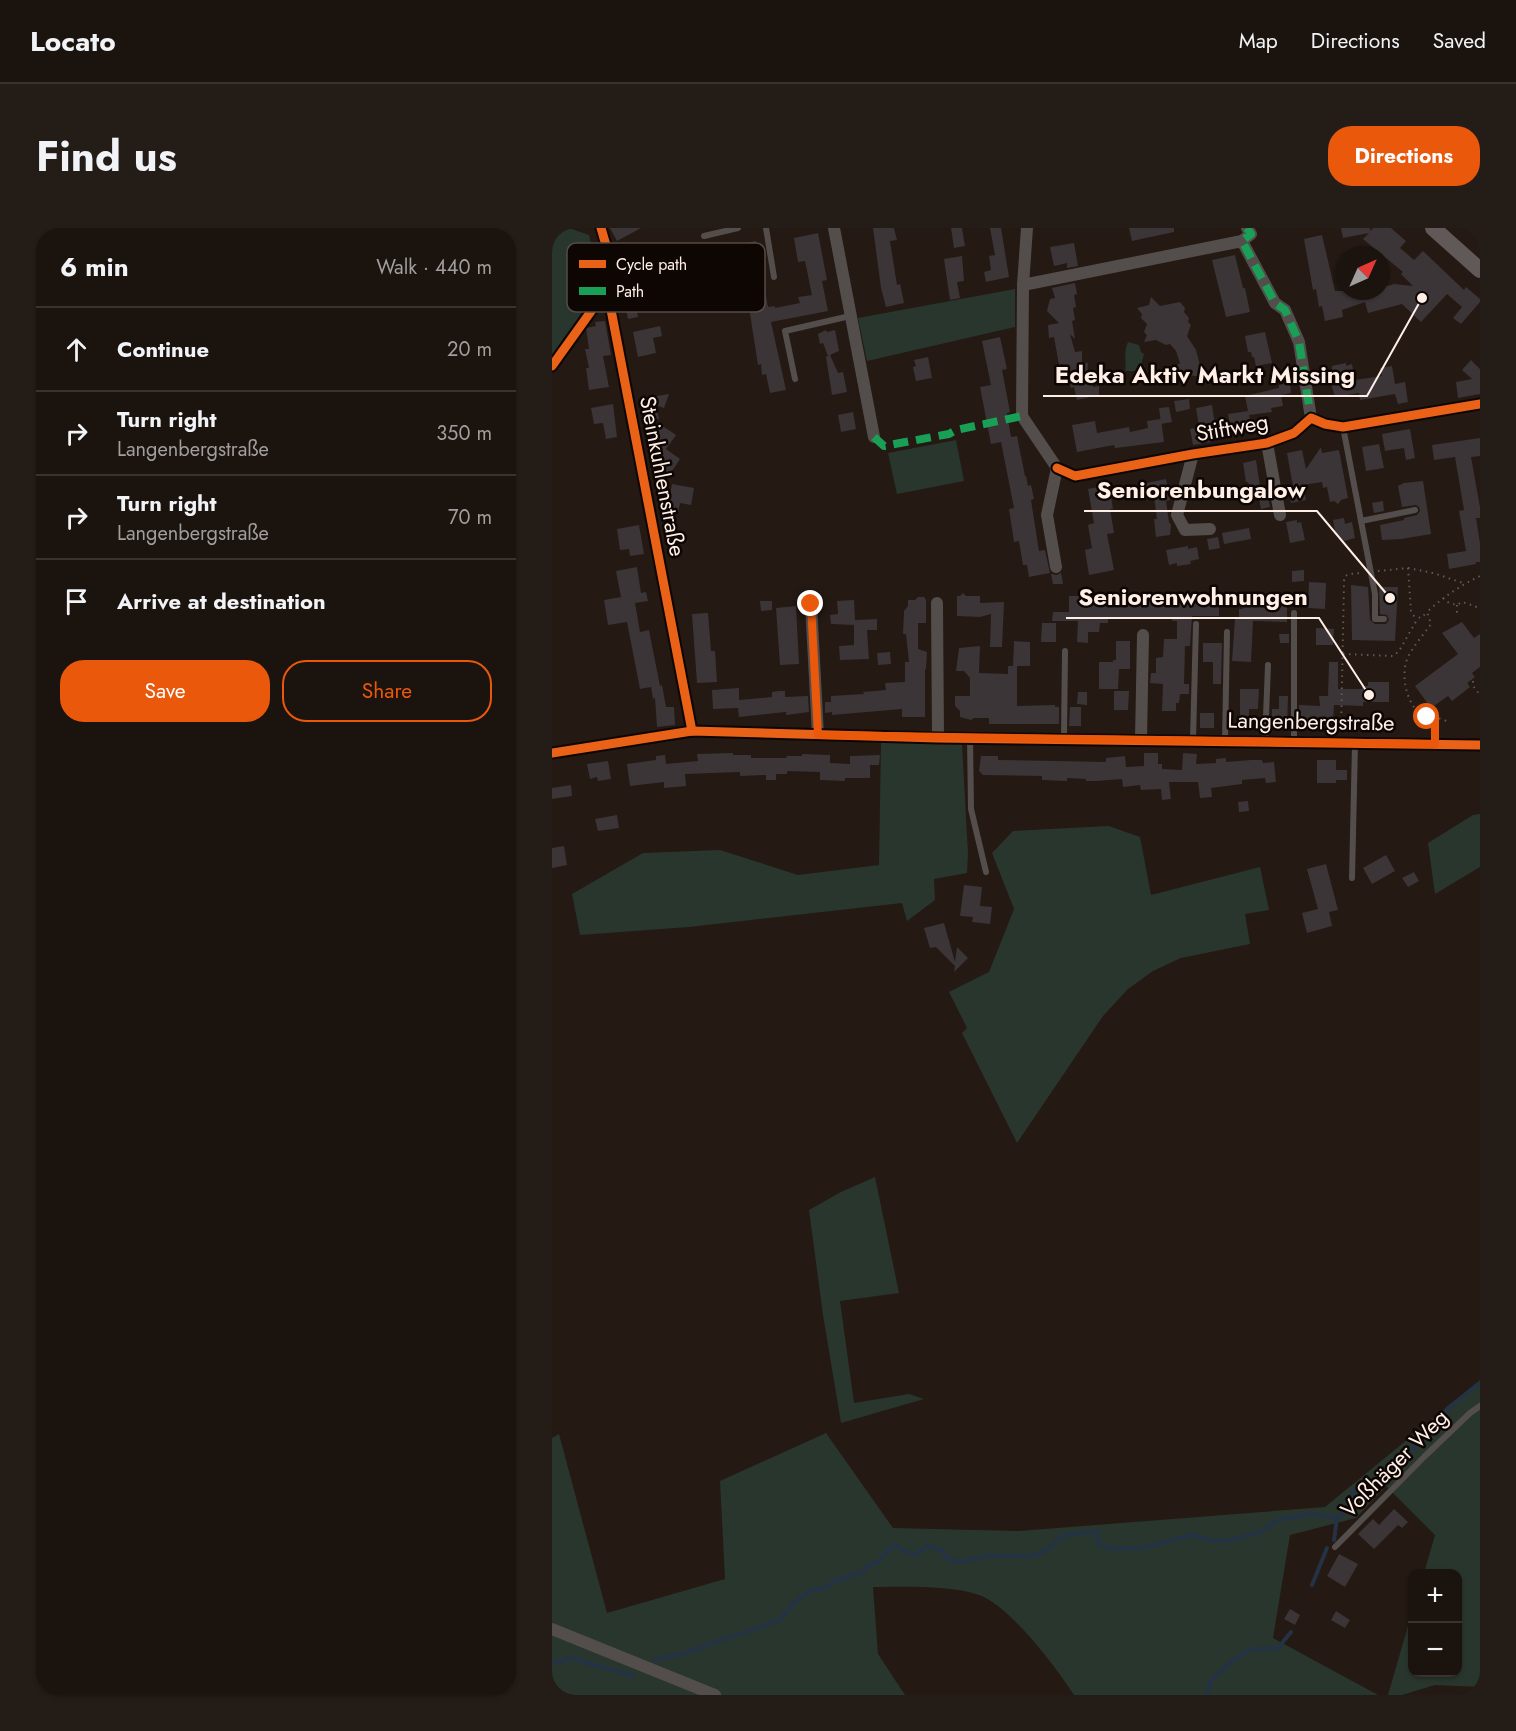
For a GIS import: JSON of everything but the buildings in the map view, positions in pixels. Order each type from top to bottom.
[{"type":"main road","points":[[1433,228],[1480,270]]},
{"type":"street","name":"Steinkuhlenstraße","points":[[601,228],[605,243]]},
{"type":"street","points":[[834,228],[874,437]]},
{"type":"street","points":[[1027,228],[1023,285],[1022,416],[1057,468],[1047,515],[1056,567]]},
{"type":"street","points":[[1023,285],[1242,241],[1251,234],[1247,228]]},
{"type":"street","points":[[1242,241],[1275,303],[1285,310],[1299,342],[1311,418],[1325,424],[1343,427],[1480,404]]},
{"type":"street","name":"Steinkuhlenstraße","points":[[611,312],[692,731]]},
{"type":"street","name":"Stiftweg","points":[[1057,468],[1075,476],[1267,443],[1294,433],[1311,418]]},
{"type":"street","name":"Stiftweg","points":[[1267,443],[1280,515]]},
{"type":"street","name":"Stiftweg","points":[[1193,454],[1177,515],[1185,530],[1210,529]]},
{"type":"street","points":[[937,603],[938,738]]},
{"type":"street","points":[[811,604],[818,735]]},
{"type":"street","points":[[1141,739],[1143,634]]},
{"type":"street","name":"Langenbergstraße","points":[[552,753],[692,731],[938,738],[1480,745]]},
{"type":"street","points":[[552,1629],[715,1695]]},
{"type":"lane","points":[[704,236],[738,228]]},
{"type":"lane","points":[[766,228],[774,277]]},
{"type":"lane","points":[[552,366],[591,312]]},
{"type":"lane","points":[[795,379],[785,331],[851,316]]},
{"type":"lane","points":[[1343,427],[1375,594],[1375,619],[1384,619]]},
{"type":"lane","points":[[1361,521],[1415,510]]},
{"type":"lane","points":[[1294,613],[1294,743]]},
{"type":"lane","points":[[1193,740],[1196,624]]},
{"type":"lane","points":[[1225,741],[1227,632]]},
{"type":"lane","points":[[1064,738],[1065,651]]},
{"type":"lane","points":[[1265,742],[1268,665]]},
{"type":"lane","points":[[970,737],[971,809],[987,873]]},
{"type":"lane","points":[[1352,878],[1355,743]]},
{"type":"lane","name":"Voßhäger Weg","points":[[1335,1548],[1424,1457],[1480,1406]]},
{"type":"path","points":[[1408,568],[1411,611],[1414,616],[1421,618],[1443,598],[1480,576]]},
{"type":"path","points":[[1340,742],[1345,576],[1408,568],[1433,573],[1464,584]]},
{"type":"path","points":[[1443,598],[1449,603],[1457,605],[1462,602],[1480,608]]},
{"type":"path","points":[[1457,605],[1457,616]]},
{"type":"path","points":[[1427,612],[1431,624],[1407,657],[1404,678],[1410,701],[1419,713],[1443,718],[1446,721]]},
{"type":"path","points":[[1343,654],[1393,656],[1399,651],[1418,617]]},
{"type":"path","points":[[1473,681],[1473,686],[1480,695]]},
{"type":"path","points":[[1435,718],[1435,744]]},
{"type":"green space","points":[[552,228],[569,228],[589,235],[591,243],[567,243],[567,312],[582,312],[552,355]]},
{"type":"green space","points":[[1015,289],[1015,327],[867,361],[858,318]]},
{"type":"green space","points":[[1128,342],[1139,345],[1144,354],[1141,366],[1136,371],[1125,371]]},
{"type":"green space","points":[[956,440],[964,481],[897,494],[888,453]]},
{"type":"green space","points":[[881,742],[962,744],[967,873],[934,879],[935,900],[907,921],[902,903],[689,927],[580,935],[572,894],[643,853],[720,850],[798,875],[879,865]]},
{"type":"green space","points":[[1480,814],[1480,867],[1435,894],[1428,843],[1473,815]]},
{"type":"green space","points":[[1109,826],[1140,837],[1151,895],[1260,867],[1269,910],[1245,914],[1250,944],[1181,958],[1153,971],[1128,989],[1103,1016],[1017,1143],[962,1033],[967,1028],[949,992],[989,972],[1014,909],[992,853],[1013,831]]},
{"type":"green space","points":[[875,1177],[899,1293],[840,1301],[854,1403],[909,1394],[924,1399],[841,1423],[809,1210]]},
{"type":"green space","points":[[1480,1380],[1480,1687],[1435,1685],[1402,1695],[1388,1695],[1408,1626],[1408,1677],[1462,1677],[1462,1569],[1425,1569],[1435,1535],[1386,1486],[1356,1518],[1290,1535],[1273,1638],[1378,1695],[1074,1695],[1056,1669],[1018,1624],[991,1601],[979,1595],[954,1590],[927,1587],[873,1587],[878,1654],[905,1695],[552,1695],[552,1438],[559,1434],[607,1613],[725,1579],[720,1481],[826,1433],[893,1528],[1019,1531],[1325,1507]]},
{"type":"waterway","points":[[654,1660],[678,1655],[778,1621],[794,1603],[808,1592],[827,1587],[835,1581],[865,1571],[867,1566],[878,1562],[893,1545],[914,1555],[928,1546],[943,1551],[947,1558],[965,1561],[988,1556],[1035,1555],[1052,1546],[1061,1536],[1096,1531],[1098,1543],[1111,1549],[1143,1548],[1192,1535],[1209,1540],[1227,1541],[1263,1531],[1277,1520],[1311,1514],[1337,1518],[1351,1508],[1353,1491],[1376,1482],[1436,1427],[1448,1408],[1480,1383]]},
{"type":"waterway","points":[[1334,1540],[1337,1518]]},
{"type":"waterway","points":[[1312,1585],[1327,1548]]},
{"type":"waterway","points":[[1207,1695],[1211,1680],[1233,1660],[1251,1649],[1278,1648],[1291,1632]]},
{"type":"waterway","points":[[552,1664],[570,1658],[633,1676]]},
{"type":"marked path","points":[[1247,228],[1251,234],[1242,241],[1275,303],[1285,310],[1299,342],[1311,418]]},
{"type":"marked path","points":[[874,437],[884,446],[949,434],[956,430],[1022,416]]},
{"type":"cycle path","points":[[601,228],[605,243]]},
{"type":"cycle path","points":[[552,366],[591,312]]},
{"type":"cycle path","points":[[611,312],[692,731]]},
{"type":"cycle path","points":[[1057,468],[1075,476],[1267,443],[1294,433],[1311,418],[1325,424],[1343,427],[1480,404]]},
{"type":"cycle path","points":[[552,753],[692,731],[938,738],[1480,745]]},
{"type":"place","name":"Edeka Aktiv Markt Missing","points":[[1422,298]]},
{"type":"place","name":"Seniorenbungalow","points":[[1390,598]]},
{"type":"place","name":"Seniorenwohnungen","points":[[1369,695]]},
{"type":"route","points":[[811,604],[818,735],[1435,744],[1435,718],[1427,717]]}]
